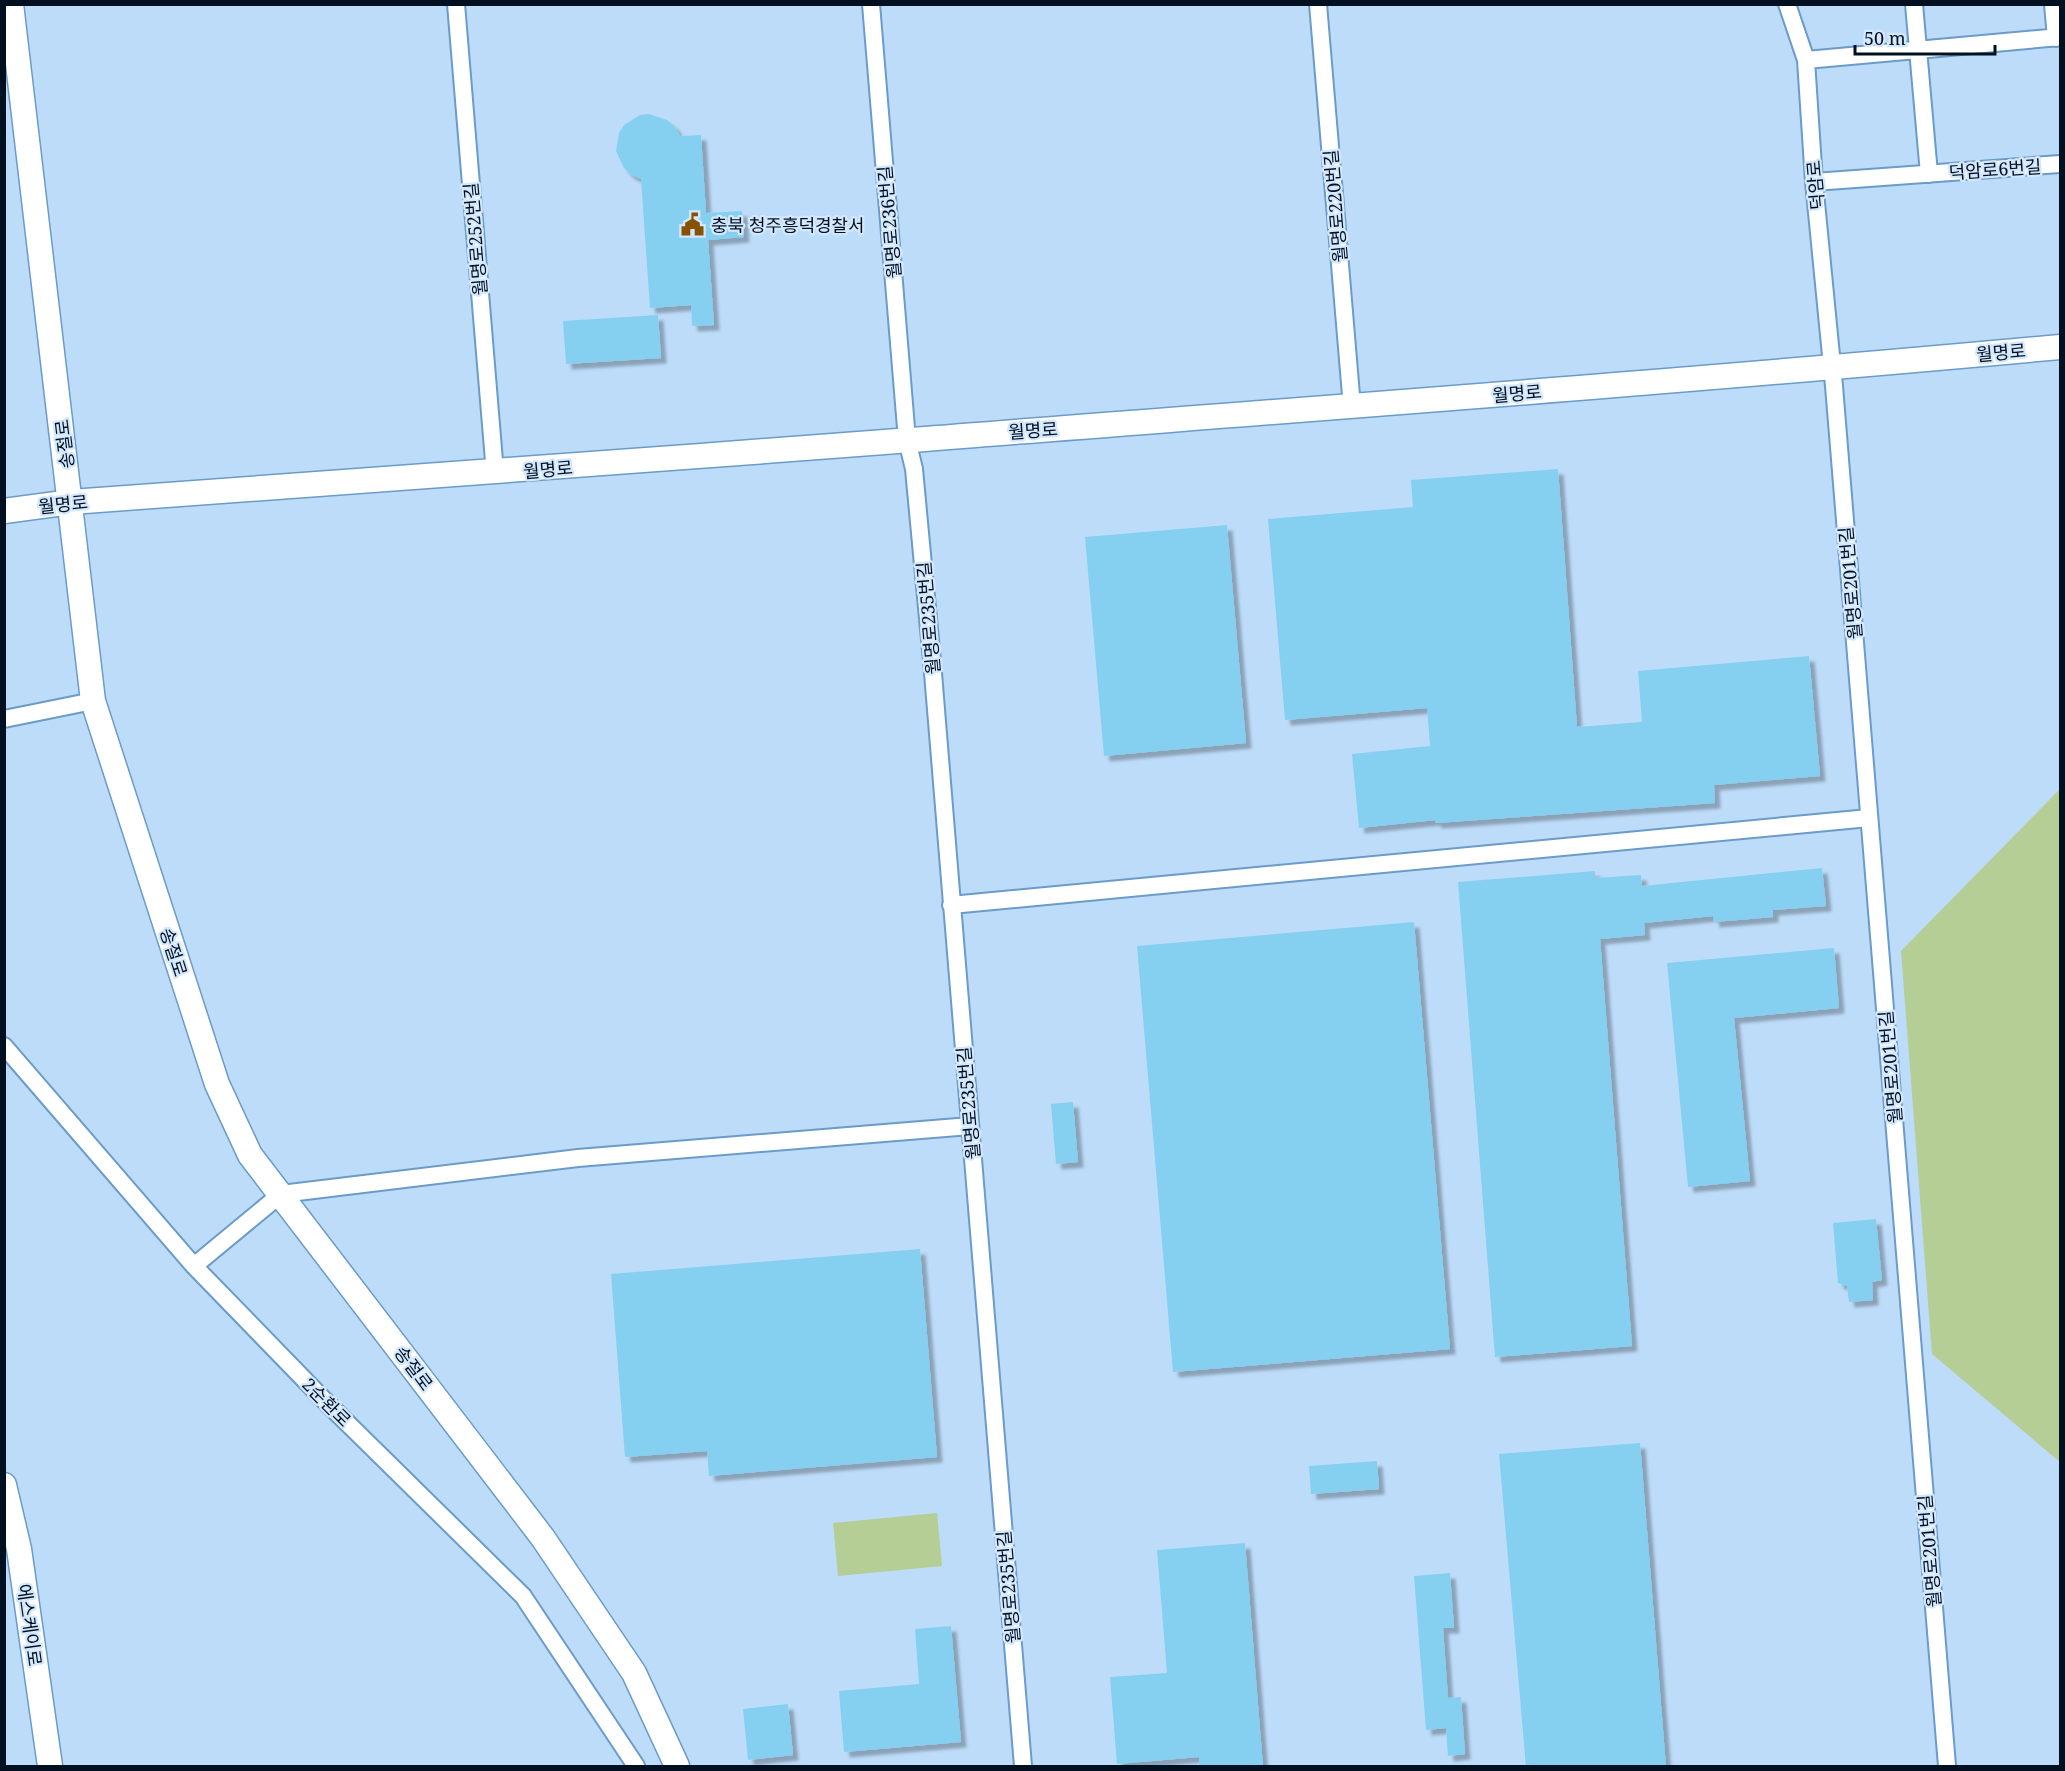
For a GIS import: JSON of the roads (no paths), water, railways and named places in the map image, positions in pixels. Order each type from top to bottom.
[{"type":"street","name":"송절로","points":[[11,4],[93,701],[217,1084],[250,1155],[543,1538],[634,1673],[677,1767]]},
{"type":"street","name":"월명로252번길","points":[[456,4],[495,473]]},
{"type":"street","name":"월명로236번길","points":[[871,4],[907,440]]},
{"type":"street","name":"월명로220번길","points":[[1318,4],[1352,407]]},
{"type":"street","name":"덕암로","points":[[1787,4],[1806,60],[1814,182],[1832,368]]},
{"type":"street","name":"덕암로6번길","points":[[1914,4],[1929,174]]},
{"type":"street","points":[[1806,60],[2059,38],[2054,4]]},
{"type":"street","name":"덕암로6번길","points":[[1814,182],[2061,164]]},
{"type":"street","name":"월명로","points":[[4,511],[71,502],[495,473],[1352,407],[2061,347]]},
{"type":"street","name":"월명로201번길","points":[[1832,368],[1947,1767]]},
{"type":"street","name":"월명로235번길","points":[[907,440],[914,469],[932,661],[1023,1767]]},
{"type":"street","points":[[4,719],[93,701]]},
{"type":"street","points":[[951,905],[1869,818]]},
{"type":"street","name":"2순환로","points":[[4,1046],[194,1266],[329,1405],[523,1596],[636,1767]]},
{"type":"street","points":[[194,1266],[281,1194],[578,1158],[970,1126]]},
{"type":"street","name":"에스케이로","points":[[4,1485],[19,1549],[50,1767]]},
{"type":"place","name":"충북 청주흥덕경찰서","points":[[693,225]]}]
